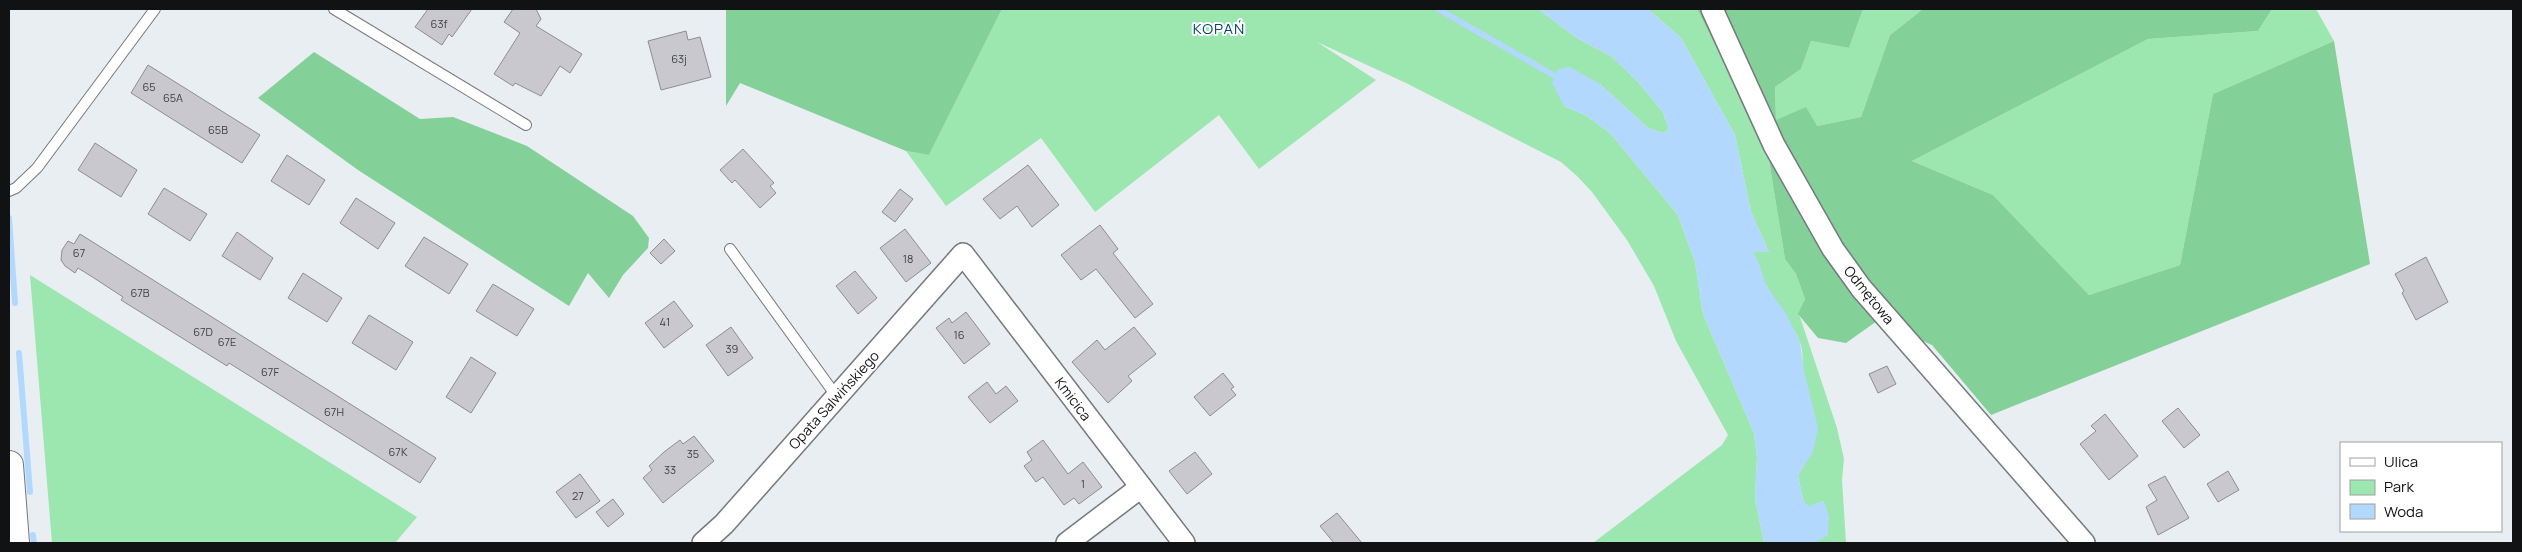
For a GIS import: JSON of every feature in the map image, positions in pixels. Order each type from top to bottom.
[{"type":"street","name":"Odmętowa","points":[[1712,9],[1774,145],[1833,249],[1861,288],[2084,543]]},
{"type":"street","name":"Opata Salwińskiego","points":[[703,543],[724,524],[964,254]]},
{"type":"street","name":"Kmicica","points":[[964,254],[1184,543]]},
{"type":"street","points":[[9,465],[15,543]]},
{"type":"street","points":[[1067,543],[1141,487]]},
{"type":"lane","points":[[9,191],[16,188],[38,168],[155,9]]},
{"type":"lane","points":[[334,9],[526,125]]},
{"type":"lane","points":[[730,248],[837,397]]},
{"type":"green space","points":[[726,9],[1002,9],[929,155],[906,151],[740,83],[726,106]]},
{"type":"green space","points":[[1002,9],[1538,9],[1577,38],[1611,56],[1638,82],[1663,112],[1669,129],[1663,133],[1648,128],[1600,84],[1564,106],[1587,116],[1610,133],[1678,215],[1695,262],[1703,314],[1754,433],[1757,457],[1755,498],[1764,543],[1593,543],[1722,445],[1728,435],[1676,341],[1654,286],[1627,240],[1592,192],[1561,162],[1406,83],[1317,42],[1376,80],[1259,169],[1219,115],[1095,212],[1041,138],[946,206],[906,151],[929,155]]},
{"type":"green space","points":[[1648,9],[1697,9],[1767,148],[1785,259],[1796,274],[1805,299],[1799,314],[1837,428],[1844,459],[1842,480],[1846,543],[1814,543],[1824,501],[1808,507],[1803,500],[1798,476],[1813,447],[1816,436],[1815,416],[1804,374],[1802,348],[1792,326],[1767,287],[1752,252],[1769,252],[1751,212],[1735,135],[1681,38]]},
{"type":"green space","points":[[1697,9],[1863,9],[1849,48],[1811,41],[1801,69],[1775,87],[1776,120],[1806,107],[1817,126],[1861,117],[1890,35],[1923,9],[2272,9],[2258,31],[2148,39],[1912,161],[1993,195],[2089,295],[2180,265],[2213,94],[2334,41],[2370,264],[1991,415],[1932,345],[1877,321],[1846,343],[1818,338],[1798,314],[1805,299],[1796,274],[1785,259],[1767,148]]},
{"type":"green space","points":[[1863,9],[1923,9],[1890,35],[1861,117],[1817,126],[1776,120],[1775,87],[1801,69],[1811,41],[1849,48]]},
{"type":"green space","points":[[2272,9],[2316,9],[2334,41],[2213,94],[2180,265],[2089,295],[1993,195],[1912,161],[2148,39],[2258,31]]},
{"type":"green space","points":[[314,52],[420,119],[453,117],[527,146],[633,216],[649,238],[648,248],[623,275],[609,298],[588,273],[569,306],[358,170],[258,98]]},
{"type":"green space","points":[[30,275],[417,517],[395,543],[52,543]]},
{"type":"water","points":[[1538,9],[1648,9],[1681,38],[1735,135],[1751,212],[1769,252],[1753,252],[1767,287],[1787,315],[1800,342],[1804,371],[1818,428],[1813,452],[1798,476],[1803,500],[1808,506],[1824,501],[1829,517],[1828,535],[1814,543],[1764,543],[1755,498],[1757,457],[1754,433],[1703,314],[1695,262],[1678,215],[1610,133],[1587,116],[1564,106],[1552,83],[1558,69],[1570,67],[1600,84],[1648,128],[1663,133],[1669,129],[1663,112],[1638,82],[1611,56],[1577,38]]},
{"type":"building","points":[[428,9],[472,9],[452,37],[449,34],[442,45],[415,27]]},
{"type":"building","points":[[513,9],[536,9],[541,19],[536,26],[582,54],[570,73],[560,66],[541,96],[515,83],[513,86],[494,74],[520,33],[504,22]]},
{"type":"building","points":[[686,31],[688,40],[700,37],[711,77],[661,90],[648,41]]},
{"type":"building","points":[[148,65],[260,135],[242,163],[131,93]]},
{"type":"building","points":[[95,143],[137,170],[121,197],[78,170]]},
{"type":"building","points":[[743,149],[774,183],[770,186],[776,193],[760,208],[735,180],[732,183],[720,170]]},
{"type":"building","points":[[287,155],[325,180],[309,205],[271,181]]},
{"type":"building","points":[[1028,165],[1059,205],[1032,227],[1017,206],[1000,219],[983,199]]},
{"type":"building","points":[[164,188],[207,214],[190,241],[148,214]]},
{"type":"building","points":[[900,189],[913,199],[895,222],[882,212]]},
{"type":"building","points":[[356,198],[395,223],[378,249],[340,223]]},
{"type":"building","points":[[1100,225],[1118,249],[1113,253],[1153,304],[1135,318],[1096,269],[1081,280],[1061,255]]},
{"type":"building","points":[[905,229],[931,263],[906,282],[880,248]]},
{"type":"building","points":[[237,232],[273,258],[260,280],[222,256]]},
{"type":"building","points":[[80,234],[436,458],[420,483],[229,363],[227,366],[121,300],[123,297],[78,268],[75,273],[65,266],[61,260],[62,250],[68,241],[74,244]]},
{"type":"building","points":[[424,237],[468,264],[449,294],[405,266]]},
{"type":"building","points":[[664,239],[675,251],[661,264],[650,253]]},
{"type":"building","points":[[2426,257],[2448,302],[2416,320],[2402,293],[2404,291],[2395,274]]},
{"type":"building","points":[[855,271],[877,298],[858,314],[836,286]]},
{"type":"building","points":[[303,273],[342,298],[327,322],[288,298]]},
{"type":"building","points":[[493,284],[534,309],[517,336],[476,311]]},
{"type":"building","points":[[674,301],[693,326],[664,348],[645,323]]},
{"type":"building","points":[[966,312],[990,344],[964,364],[936,328],[949,318],[952,323]]},
{"type":"building","points":[[369,315],[413,342],[396,370],[352,343]]},
{"type":"building","points":[[731,327],[753,358],[728,376],[706,345]]},
{"type":"building","points":[[1134,327],[1156,354],[1128,376],[1132,381],[1108,403],[1072,362],[1097,340],[1105,350]]},
{"type":"building","points":[[471,357],[496,373],[471,413],[446,397]]},
{"type":"building","points":[[1887,366],[1896,384],[1878,393],[1869,374]]},
{"type":"building","points":[[1223,373],[1234,387],[1231,389],[1236,395],[1210,416],[1194,397]]},
{"type":"building","points":[[987,382],[996,394],[1006,386],[1018,401],[990,423],[968,397]]},
{"type":"building","points":[[2178,408],[2200,435],[2184,448],[2162,421]]},
{"type":"building","points":[[2105,414],[2138,456],[2109,480],[2080,444],[2096,431],[2091,426]]},
{"type":"building","points":[[694,436],[714,461],[663,503],[643,478],[652,470],[649,466],[664,452],[680,440],[683,444]]},
{"type":"building","points":[[1043,440],[1068,474],[1083,462],[1102,487],[1079,504],[1074,498],[1064,505],[1043,477],[1036,482],[1024,466],[1032,460],[1027,452]]},
{"type":"building","points":[[1195,452],[1212,474],[1187,494],[1169,471]]},
{"type":"building","points":[[2228,471],[2239,490],[2218,502],[2207,484]]},
{"type":"building","points":[[580,474],[600,501],[576,518],[556,492]]},
{"type":"building","points":[[2165,476],[2189,518],[2158,535],[2146,507],[2157,500],[2148,485]]},
{"type":"building","points":[[613,499],[624,514],[608,527],[596,512]]},
{"type":"building","points":[[1337,513],[1362,543],[1334,543],[1320,526]]},
{"type":"waterway","points":[[1438,9],[1562,80]]},
{"type":"waterway","points":[[9,218],[15,303]]},
{"type":"waterway","points":[[19,353],[30,492]]},
{"type":"waterway","points":[[33,535],[34,543]]},
{"type":"district","name":"KOPAŃ","points":[[1219,29]]}]
